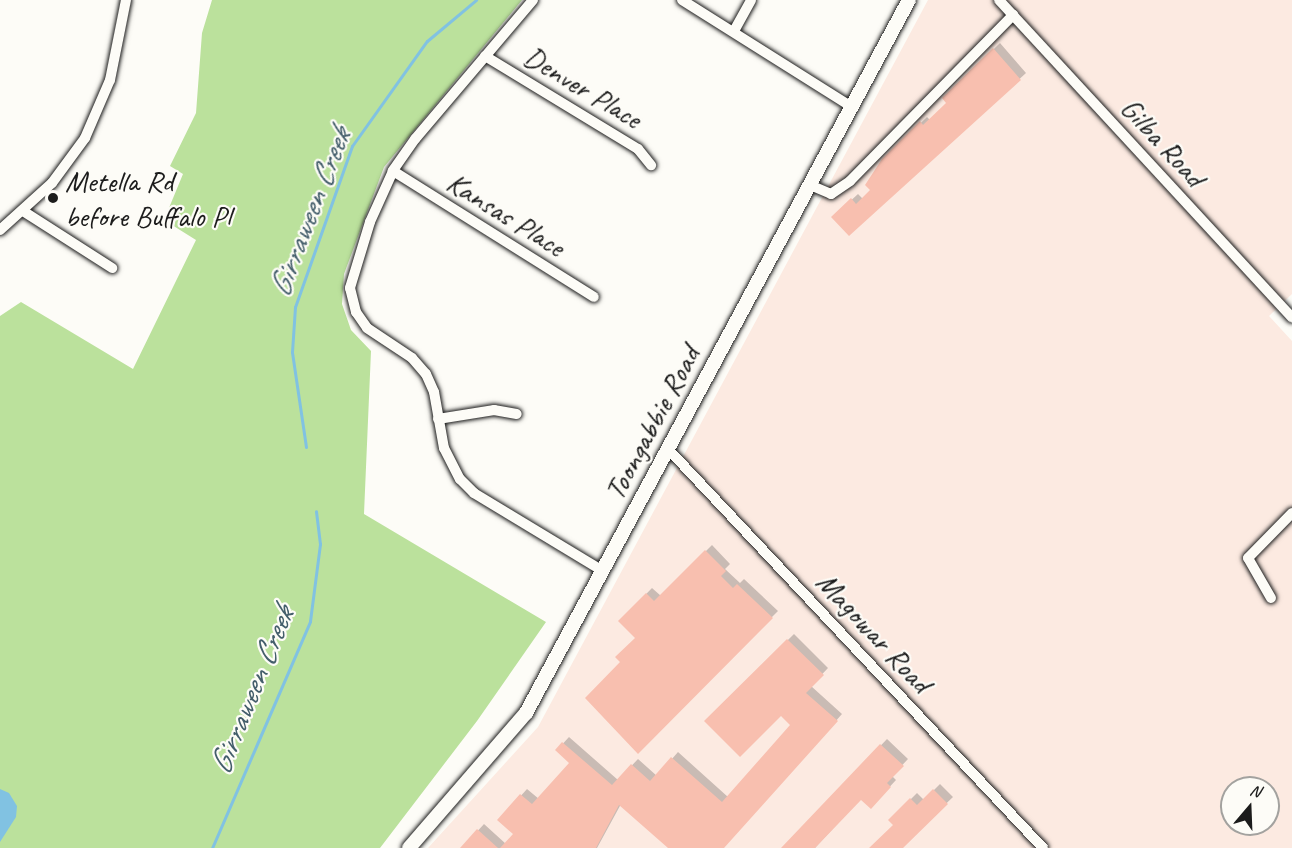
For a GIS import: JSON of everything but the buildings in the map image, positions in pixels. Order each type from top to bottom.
[{"type":"main road","name":"Toongabbie Road","points":[[409,848],[526,714],[909,0]]},
{"type":"street","points":[[0,230],[52,183],[85,138],[110,80],[126,0]]},
{"type":"street","points":[[533,0],[415,139],[393,171],[370,222],[351,288],[356,312],[367,328],[411,358],[426,374],[449,463],[474,493],[603,570]]},
{"type":"street","points":[[682,0],[852,106]]},
{"type":"street","points":[[734,31],[752,0]]},
{"type":"street","name":"Gilba Road","points":[[999,0],[1292,318]]},
{"type":"street","points":[[810,185],[831,194],[850,181],[1013,15]]},
{"type":"street","name":"Denver Place","points":[[485,56],[638,148],[651,165]]},
{"type":"street","name":"Kansas Place","points":[[393,171],[594,297]]},
{"type":"street","points":[[23,211],[112,268]]},
{"type":"street","points":[[438,418],[494,410],[517,414]]},
{"type":"street","name":"Magowar Road","points":[[669,450],[1043,848]]},
{"type":"street","points":[[1271,598],[1248,558],[1292,513]]},
{"type":"shaded area","points":[[928,0],[1292,0],[1292,294],[1269,316],[1292,341],[1292,848],[428,848],[538,727]]},
{"type":"green space","points":[[212,0],[522,0],[384,167],[344,274],[342,304],[351,330],[371,351],[364,514],[546,622],[477,721],[380,848],[0,848],[0,316],[21,302],[133,369],[196,240],[164,220],[183,174],[170,166],[196,113],[202,33]]},
{"type":"water","points":[[0,789],[9,793],[17,806],[16,817],[0,842]]},
{"type":"waterway","name":"Girraween Creek","points":[[306,447],[292,352],[295,307],[352,146],[427,41],[476,0]]},
{"type":"waterway","name":"Girraween Creek","points":[[212,848],[310,621],[320,544],[316,511]]},
{"type":"place","name":"Metella Rd before Buffalo Pl","points":[[53,198]]}]
